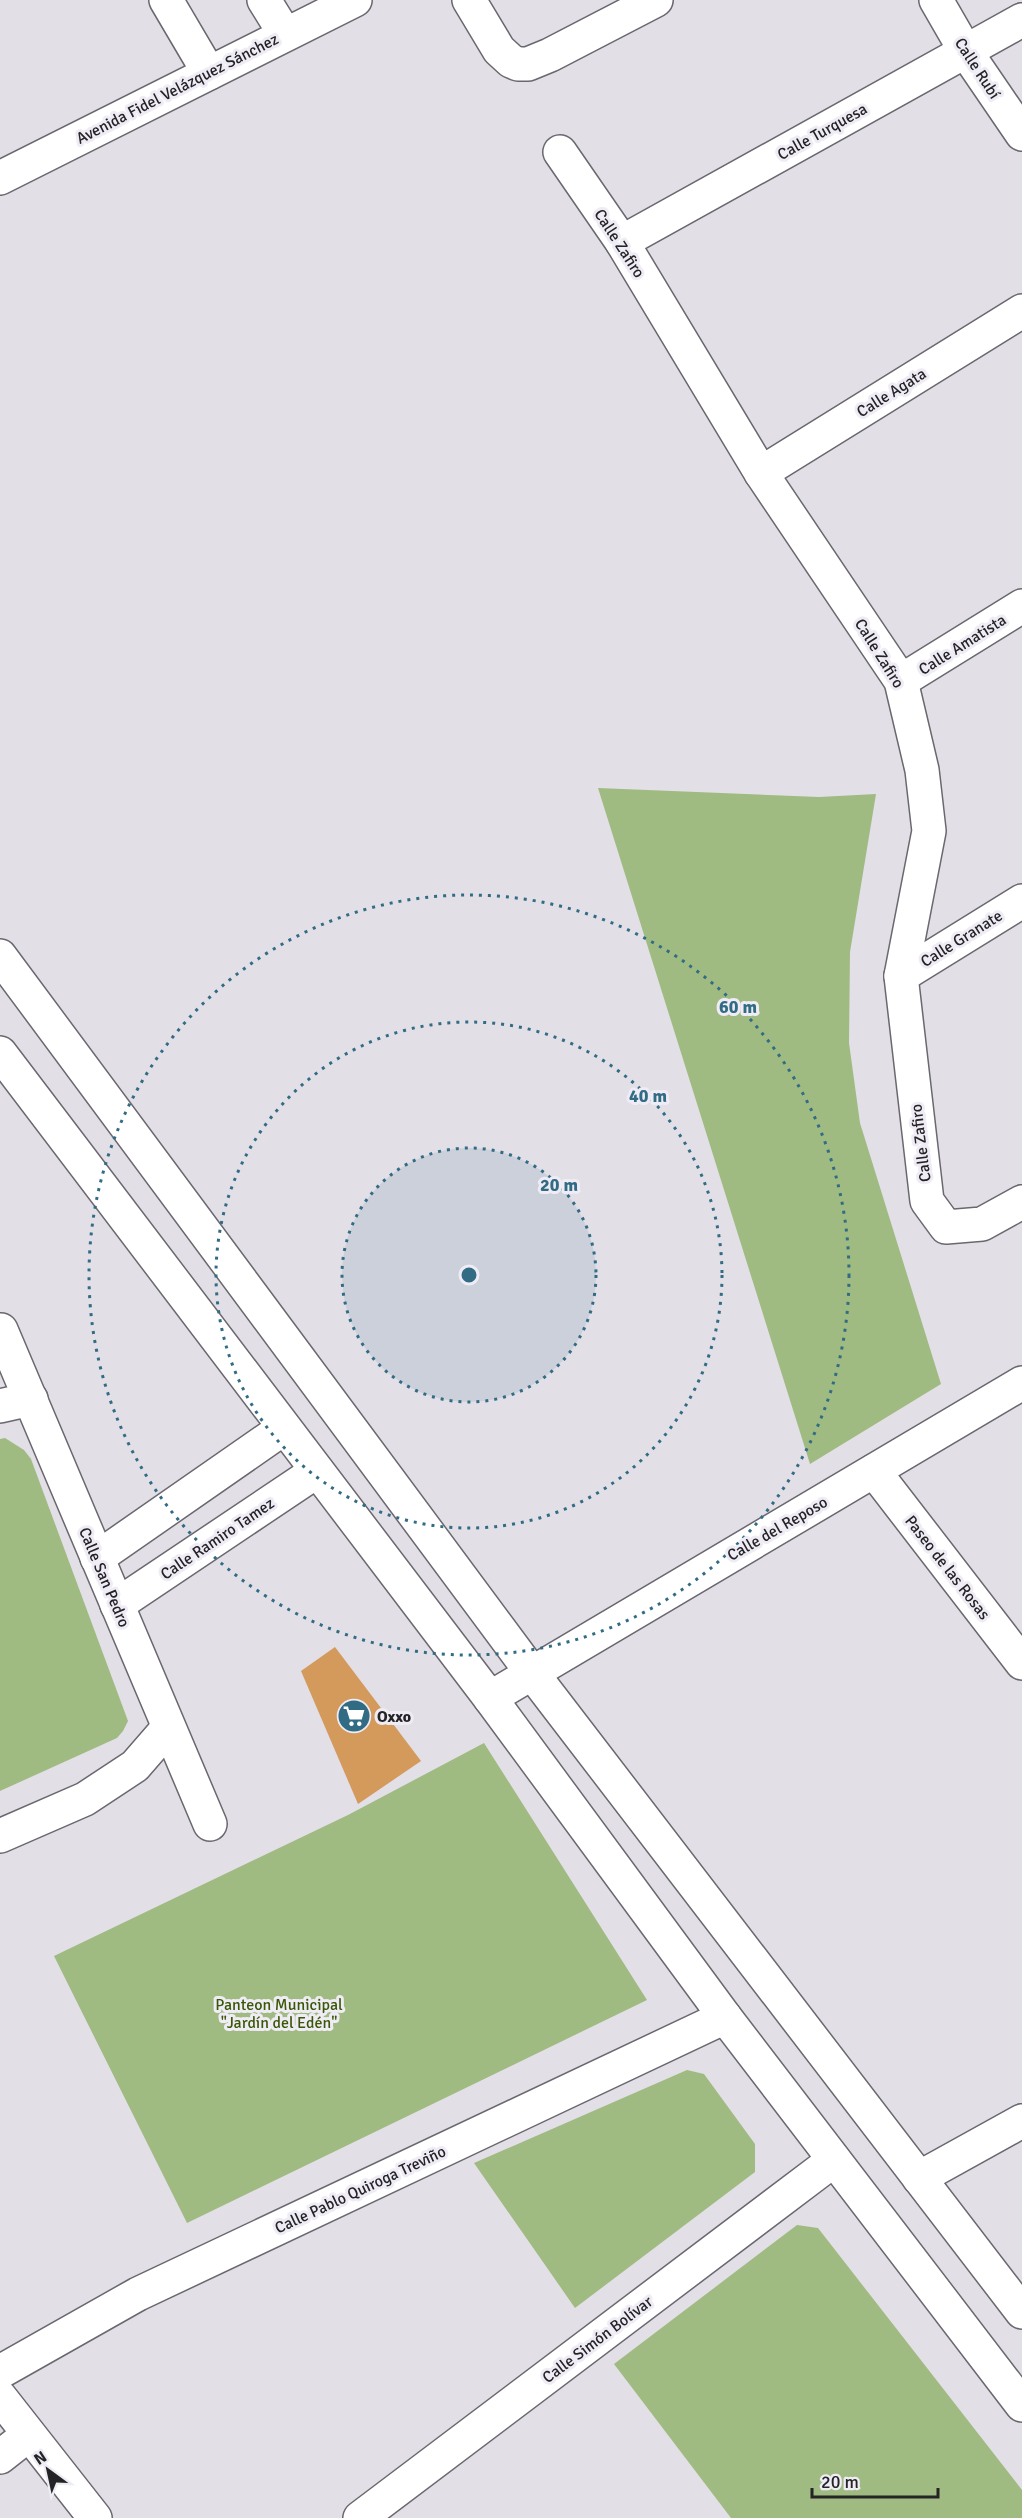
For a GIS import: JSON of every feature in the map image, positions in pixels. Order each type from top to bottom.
[{"type":"street","points":[[166,0],[209,72]]},
{"type":"street","points":[[264,0],[285,34]]},
{"type":"street","name":"Avenida Fidel Velázquez Sánchez","points":[[0,178],[355,0]]},
{"type":"street","points":[[469,0],[499,50],[518,64],[528,64],[550,55],[656,0]]},
{"type":"street","name":"Calle Rubí","points":[[936,0],[966,52],[1022,134]]},
{"type":"street","name":"Calle Turquesa","points":[[622,242],[1022,20]]},
{"type":"street","name":"Calle Zafiro","points":[[560,152],[622,242],[761,473],[901,681],[922,770],[929,831],[901,976],[927,1201],[936,1217],[946,1227],[982,1224],[1022,1202]]},
{"type":"street","name":"Calle Agata","points":[[761,473],[1022,311]]},
{"type":"street","name":"Calle Amatista","points":[[901,681],[1022,606]]},
{"type":"street","name":"Calle Granate","points":[[901,976],[1022,901]]},
{"type":"street","points":[[0,956],[532,1673],[1022,2312]]},
{"type":"street","points":[[0,1053],[490,1698],[725,2017],[1022,2405]]},
{"type":"street","name":"Calle San Pedro","points":[[1,1330],[210,1824]]},
{"type":"street","name":"Calle del Reposo","points":[[490,1698],[1022,1383]]},
{"type":"street","points":[[0,1406],[31,1399]]},
{"type":"street","points":[[97,1558],[284,1428]]},
{"type":"street","name":"Calle Ramiro Tamez","points":[[117,1605],[317,1470]]},
{"type":"street","name":"Paseo de las Rosas","points":[[874,1471],[1022,1663]]},
{"type":"street","points":[[0,1836],[86,1799],[135,1766],[168,1728]]},
{"type":"street","name":"Calle Pablo Quiroga Treviño","points":[[0,2372],[138,2294],[725,2017]]},
{"type":"street","points":[[919,2178],[1022,2121]]},
{"type":"street","name":"Calle Simón Bolívar","points":[[360,2518],[834,2160]]},
{"type":"street","points":[[0,2397],[95,2518]]},
{"type":"street","points":[[0,2457],[28,2435]]},
{"type":"green space","points":[[598,788],[819,797],[876,794],[850,952],[849,1043],[860,1123],[941,1384],[810,1464]]},
{"type":"green space","points":[[5,1438],[24,1450],[31,1459],[128,1721],[117,1738],[0,1791],[0,1439]]},
{"type":"green space","name":"Panteon Municipal \"Jardín del Edén\"","points":[[484,1743],[647,2000],[187,2223],[54,1956],[348,1815]]},
{"type":"green space","points":[[687,2070],[704,2074],[755,2144],[755,2172],[575,2308],[474,2163]]},
{"type":"green space","points":[[797,2225],[818,2228],[1022,2490],[1022,2518],[731,2518],[614,2364]]},
{"type":"building","name":"Oxxo","points":[[335,1647],[421,1761],[358,1804],[301,1671]]},
{"type":"place","name":"Oxxo","points":[[354,1716]]}]
